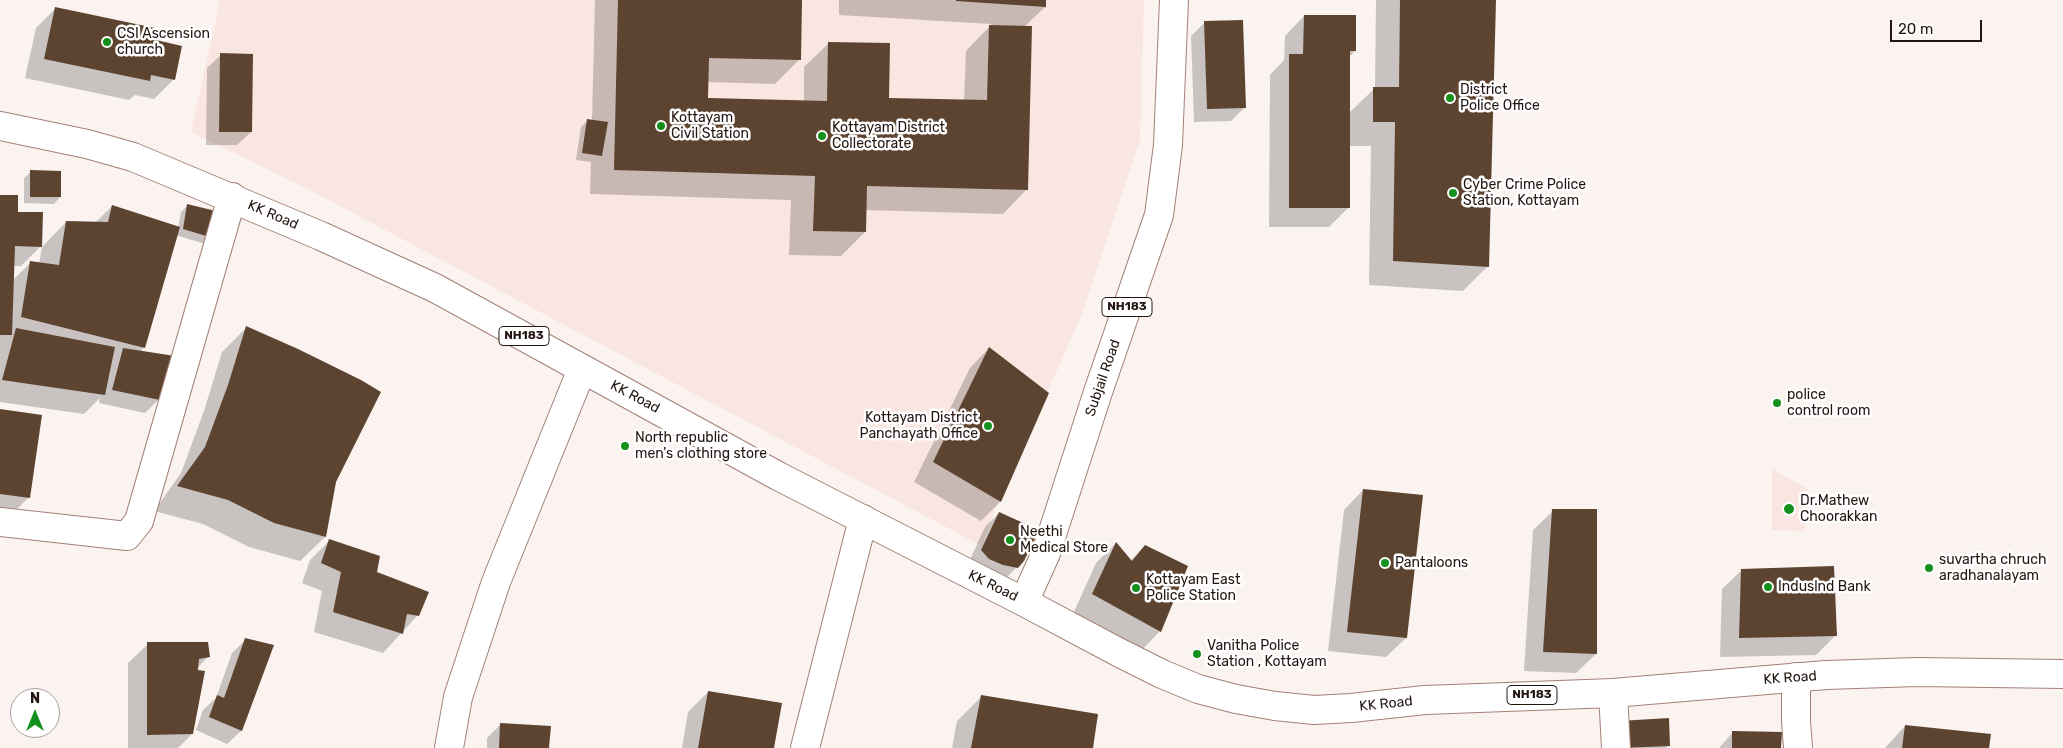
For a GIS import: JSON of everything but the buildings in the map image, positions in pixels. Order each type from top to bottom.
[{"type":"main road","name":"Subjail Road","points":[[1024,602],[1046,553],[1098,392],[1159,215],[1168,145],[1174,0]]},
{"type":"main road","name":"KK Road","points":[[0,126],[87,144],[133,157],[321,236],[435,288],[778,476],[1162,674],[1198,689],[1236,699],[1314,710],[1462,698],[1613,693],[1796,678],[1917,672],[2063,674]]},
{"type":"main road","points":[[0,522],[127,536],[139,521],[232,198]]},
{"type":"main road","points":[[449,748],[458,697],[496,582],[582,369]]},
{"type":"main road","points":[[805,748],[863,519]]},
{"type":"main road","points":[[1796,678],[1798,748]]},
{"type":"main road","points":[[1613,693],[1616,748]]},
{"type":"shaded area","points":[[220,0],[1144,0],[1140,140],[1082,314],[996,507],[982,546],[302,186],[191,132]]},
{"type":"shaded area","name":"Dr.Mathew Choorakkan","points":[[1772,469],[1808,489],[1805,531],[1772,530]]},
{"type":"place","name":"CSI Ascension church","points":[[107,42]]},
{"type":"place","name":"District Police Office","points":[[1450,98]]},
{"type":"place","name":"Kottayam Civil Station","points":[[661,126]]},
{"type":"place","name":"Kottayam District Collectorate","points":[[822,136]]},
{"type":"place","name":"Cyber Crime Police Station, Kottayam","points":[[1453,193]]},
{"type":"place","name":"police control room","points":[[1777,403]]},
{"type":"place","name":"Kottayam District Panchayath Office","points":[[988,426]]},
{"type":"place","name":"North republic men's clothing store","points":[[625,446]]},
{"type":"place","name":"Dr.Mathew Choorakkan","points":[[1789,509]]},
{"type":"place","name":"Neethi Medical Store","points":[[1010,540]]},
{"type":"place","name":"Pantaloons","points":[[1385,563]]},
{"type":"place","name":"suvartha chruch aradhanalayam","points":[[1929,568]]},
{"type":"place","name":"Induslnd Bank","points":[[1768,587]]},
{"type":"place","name":"Kottayam East Police Station","points":[[1136,588]]},
{"type":"place","name":"Vanitha Police Station , Kottayam","points":[[1197,654]]}]
